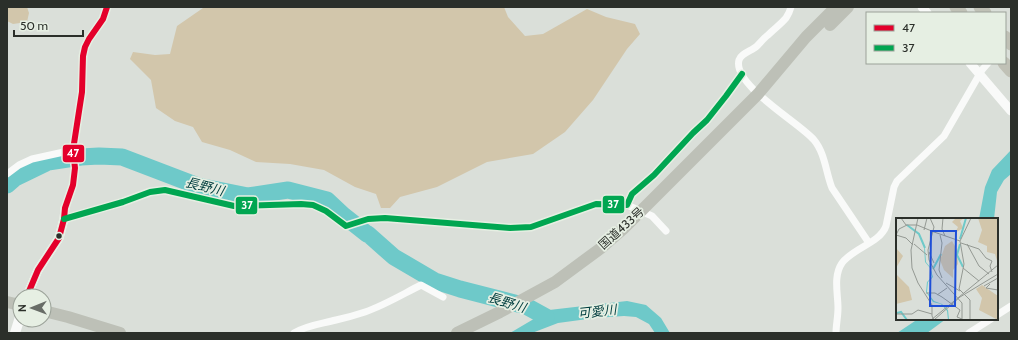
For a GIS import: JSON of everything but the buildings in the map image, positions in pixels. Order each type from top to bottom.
[{"type":"highway","name":"国道433号","points":[[760,92],[806,36],[836,7]]},
{"type":"highway","name":"国道433号","points":[[457,333],[555,282],[623,229],[760,92],[848,7]]},
{"type":"highway","points":[[52,313],[120,333]]},
{"type":"street","points":[[30,288],[38,270],[59,238],[64,219],[64,208],[72,185],[74,164],[73,153],[82,92],[83,56],[88,39],[103,19],[107,7]]},
{"type":"street","points":[[791,7],[787,17],[767,35],[757,47],[742,55],[738,66],[746,82],[760,92],[782,114],[806,132],[819,146],[832,188],[868,243]]},
{"type":"street","points":[[971,64],[1011,111]]},
{"type":"street","points":[[836,333],[838,271],[848,258],[860,248],[881,235],[884,231],[897,180],[944,136],[979,74],[987,64]]},
{"type":"street","points":[[627,205],[632,194],[654,175],[707,120],[742,74]]},
{"type":"street","points":[[7,174],[19,165],[32,159],[73,153]]},
{"type":"street","points":[[64,219],[123,202],[150,192],[165,190],[234,206],[313,205],[326,211],[346,226],[368,219],[385,218],[510,228],[531,227],[596,204],[627,205],[652,216],[666,231]]},
{"type":"street","points":[[294,333],[310,326],[365,312],[421,285],[443,297]]},
{"type":"street","points":[[998,314],[1011,306]]},
{"type":"street","points":[[970,333],[990,320]]},
{"type":"shaded area","points":[[7,7],[27,7],[29,13],[27,22],[13,24],[7,21]]},
{"type":"shaded area","points":[[504,7],[508,17],[525,36],[543,34],[587,9],[606,17],[635,24],[640,34],[627,49],[593,100],[565,132],[533,154],[487,162],[437,187],[400,197],[390,208],[381,208],[376,194],[355,187],[324,170],[290,164],[256,162],[230,150],[202,142],[193,127],[175,121],[156,108],[151,80],[130,59],[133,52],[155,55],[170,54],[177,26],[203,8]]},
{"type":"water","points":[[1011,150],[1011,174],[1004,180],[997,192],[994,218],[979,218],[985,187],[992,170]]},
{"type":"water","name":"可愛川","points":[[627,301],[646,305],[661,318],[670,333],[655,333],[649,324],[636,317],[624,316],[558,323],[532,333],[510,333],[549,310]]},
{"type":"water","points":[[916,320],[945,320],[927,333],[897,333]]},
{"type":"waterway","name":"長野川","points":[[7,185],[15,178],[48,162],[99,156],[122,157],[198,186],[248,196],[288,190],[327,200],[394,257],[435,281],[526,306],[546,317]]},
{"type":"transit line","name":"47","points":[[30,288],[38,270],[59,238],[65,208],[73,185],[75,168],[73,150],[82,92],[83,56],[85,47],[103,19],[107,7]]},
{"type":"transit line","name":"37","points":[[64,219],[123,202],[150,192],[165,190],[234,206],[313,205],[326,211],[346,226],[368,219],[385,218],[510,228],[531,227],[596,204],[627,205],[632,194],[654,175],[707,120],[742,74]]}]
